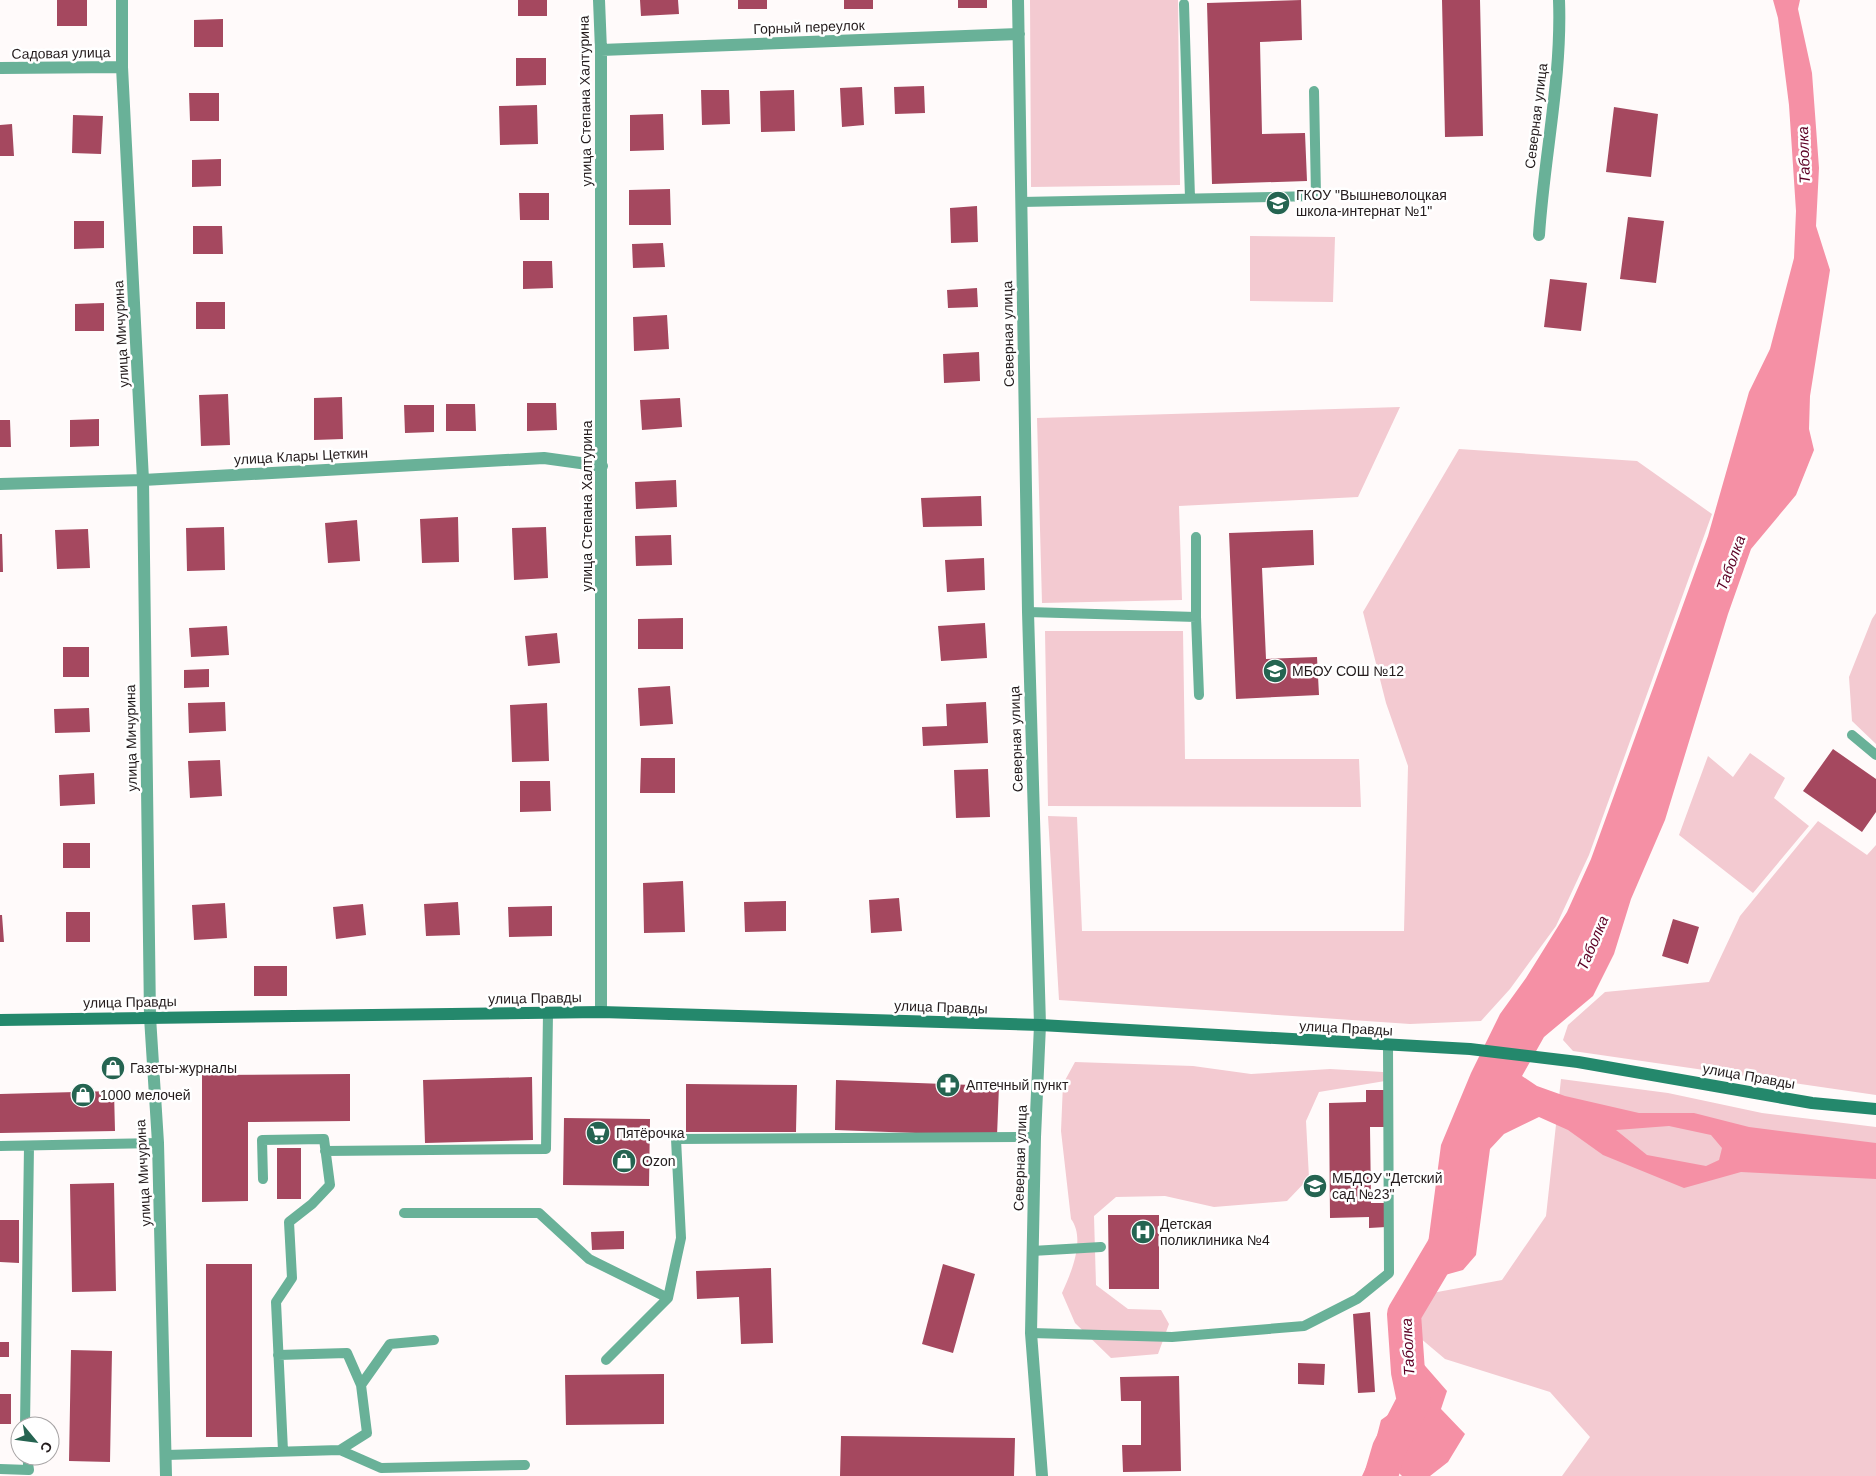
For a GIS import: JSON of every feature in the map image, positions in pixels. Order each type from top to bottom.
[{"type":"street","name":"улица Мичурина","points":[[122,0],[122,67],[143,480],[150,1017],[158,1143],[166,1476]]},
{"type":"street","name":"улица Степана Халтурина","points":[[598,0],[601,50],[601,1012]]},
{"type":"street","name":"Северная улица","points":[[1018,0],[1028,612],[1040,1025],[1032,1251],[1032,1333],[1042,1476]]},
{"type":"street","name":"Северная улица","points":[[1539,235],[1542,189],[1558,52],[1559,0]]},
{"type":"street","name":"Горный переулок","points":[[601,50],[1019,34]]},
{"type":"street","name":"Садовая улица","points":[[0,68],[122,67]]},
{"type":"street","name":"улица Клары Цеткин","points":[[0,484],[143,480],[544,458],[602,466]]},
{"type":"street","name":"улица Правды","points":[[0,1020],[601,1012],[1040,1025],[1470,1049],[1633,1070],[1812,1103],[1876,1109]]},
{"type":"lane","points":[[1184,4],[1190,198]]},
{"type":"lane","points":[[1021,202],[1316,196],[1314,91]]},
{"type":"lane","points":[[1196,537],[1196,617],[1199,695]]},
{"type":"lane","points":[[1028,612],[1196,617]]},
{"type":"lane","points":[[1852,735],[1876,755]]},
{"type":"lane","points":[[325,1151],[546,1149],[548,1013]]},
{"type":"lane","points":[[1032,1333],[1172,1337],[1304,1326],[1357,1299],[1389,1272],[1388,1045]]},
{"type":"lane","points":[[606,1360],[668,1298],[680,1238],[676,1139],[1035,1137]]},
{"type":"lane","points":[[263,1179],[262,1140],[324,1139],[330,1185],[312,1204],[290,1222],[292,1278],[276,1302],[283,1451]]},
{"type":"lane","points":[[0,1146],[158,1143]]},
{"type":"lane","points":[[25,1416],[29,1146]]},
{"type":"lane","points":[[404,1213],[539,1213],[589,1259],[668,1298]]},
{"type":"lane","points":[[1032,1251],[1101,1247]]},
{"type":"lane","points":[[361,1385],[390,1344],[434,1340]]},
{"type":"lane","points":[[278,1355],[347,1353],[361,1385],[367,1433],[340,1450]]},
{"type":"lane","points":[[166,1455],[340,1450],[381,1468],[525,1466]]},
{"type":"lane","points":[[0,1470],[29,1470],[28,1466]]},
{"type":"shaded area","points":[[1030,0],[1178,0],[1180,185],[1031,187]]},
{"type":"shaded area","points":[[1250,236],[1335,237],[1333,302],[1250,301]]},
{"type":"shaded area","points":[[1400,407],[1358,497],[1179,506],[1182,600],[1042,603],[1037,418]]},
{"type":"shaded area","points":[[1459,449],[1637,461],[1712,514],[1589,855],[1556,926],[1510,989],[1481,1021],[1410,1024],[1059,1000],[1048,816],[1077,817],[1082,931],[1404,931],[1408,766],[1386,703],[1363,612]]},
{"type":"shaded area","points":[[1876,613],[1876,744],[1852,721],[1849,677]]},
{"type":"shaded area","points":[[1045,631],[1183,631],[1185,759],[1359,759],[1361,807],[1048,806]]},
{"type":"shaded area","points":[[1750,753],[1785,778],[1774,798],[1809,826],[1753,893],[1679,835],[1708,756],[1733,777]]},
{"type":"shaded area","points":[[1818,821],[1867,855],[1876,845],[1876,1095],[1573,1051],[1563,1040],[1568,1025],[1605,992],[1709,982],[1740,916]]},
{"type":"shaded area","points":[[1075,1062],[1193,1066],[1251,1074],[1330,1069],[1383,1072],[1385,1081],[1319,1092],[1306,1121],[1309,1178],[1287,1201],[1214,1207],[1165,1196],[1116,1197],[1094,1216],[1096,1285],[1128,1309],[1161,1310],[1169,1324],[1158,1354],[1111,1358],[1075,1323],[1062,1293],[1073,1266],[1077,1246],[1075,1227],[1071,1219],[1061,1131],[1063,1084]]},
{"type":"shaded area","points":[[1561,1079],[1668,1093],[1762,1113],[1876,1127],[1876,1476],[1562,1476],[1590,1437],[1550,1392],[1445,1359],[1413,1332],[1432,1293],[1502,1280],[1546,1216]]},
{"type":"water","points":[[1773,0],[1800,0],[1798,9],[1812,73],[1819,168],[1816,226],[1830,270],[1810,396],[1809,429],[1814,450],[1796,495],[1751,549],[1728,614],[1665,820],[1631,899],[1614,954],[1593,996],[1544,1037],[1522,1076],[1537,1086],[1565,1096],[1639,1113],[1694,1113],[1749,1127],[1876,1143],[1876,1179],[1741,1172],[1684,1188],[1603,1155],[1568,1130],[1539,1117],[1504,1134],[1490,1149],[1476,1255],[1463,1270],[1445,1275],[1426,1259],[1441,1145],[1471,1073],[1500,1014],[1526,978],[1567,912],[1591,859],[1708,536],[1749,392],[1770,349],[1794,258],[1796,211],[1789,105],[1778,18]],"holes":[[[1669,1126],[1711,1135],[1722,1148],[1719,1160],[1706,1166],[1647,1155],[1616,1130]]]},
{"type":"water","points":[[1413,1352],[1447,1391],[1441,1409],[1465,1434],[1448,1462],[1430,1476],[1402,1476],[1396,1470],[1393,1476],[1362,1476],[1372,1455],[1381,1420],[1409,1400],[1403,1358]]},
{"type":"building","points":[[57,0],[87,0],[87,26],[57,26]]},
{"type":"building","points":[[518,0],[547,0],[547,16],[518,16]]},
{"type":"building","points":[[640,0],[678,0],[679,14],[641,16]]},
{"type":"building","points":[[738,0],[767,0],[767,9],[738,9]]},
{"type":"building","points":[[844,0],[873,0],[873,9],[844,9]]},
{"type":"building","points":[[958,0],[987,0],[987,8],[958,8]]},
{"type":"building","points":[[1301,0],[1302,40],[1260,42],[1262,134],[1305,133],[1307,181],[1212,184],[1207,3]]},
{"type":"building","points":[[1442,0],[1480,0],[1483,136],[1445,137]]},
{"type":"building","points":[[223,19],[223,47],[194,47],[194,20]]},
{"type":"building","points":[[516,58],[546,58],[546,85],[516,86]]},
{"type":"building","points":[[924,86],[925,113],[895,114],[894,87]]},
{"type":"building","points":[[862,87],[864,125],[842,127],[840,88]]},
{"type":"building","points":[[701,90],[729,90],[730,124],[702,125]]},
{"type":"building","points":[[794,90],[795,131],[761,132],[760,91]]},
{"type":"building","points":[[189,93],[219,93],[219,121],[190,121]]},
{"type":"building","points":[[537,105],[538,144],[500,145],[499,106]]},
{"type":"building","points":[[1614,107],[1658,114],[1651,177],[1606,172]]},
{"type":"building","points":[[663,114],[664,150],[630,151],[630,115]]},
{"type":"building","points":[[73,115],[103,116],[101,154],[72,153]]},
{"type":"building","points":[[12,124],[14,156],[0,156],[0,125]]},
{"type":"building","points":[[221,159],[221,186],[192,187],[192,160]]},
{"type":"building","points":[[670,189],[671,225],[629,225],[629,190]]},
{"type":"building","points":[[519,193],[549,193],[549,220],[520,220]]},
{"type":"building","points":[[977,206],[978,242],[951,243],[950,208]]},
{"type":"building","points":[[1628,217],[1664,221],[1656,283],[1620,279]]},
{"type":"building","points":[[74,221],[104,221],[104,248],[74,249]]},
{"type":"building","points":[[193,226],[222,226],[223,254],[193,254]]},
{"type":"building","points":[[663,243],[665,267],[633,268],[632,244]]},
{"type":"building","points":[[523,261],[552,261],[553,288],[523,289]]},
{"type":"building","points":[[1550,279],[1587,283],[1581,331],[1544,327]]},
{"type":"building","points":[[977,288],[978,307],[948,308],[947,290]]},
{"type":"building","points":[[196,302],[225,302],[225,329],[196,329]]},
{"type":"building","points":[[104,303],[104,331],[75,331],[75,304]]},
{"type":"building","points":[[667,315],[669,349],[634,351],[633,317]]},
{"type":"building","points":[[979,352],[980,381],[944,383],[943,354]]},
{"type":"building","points":[[228,394],[230,445],[201,446],[199,395]]},
{"type":"building","points":[[342,397],[343,439],[314,440],[314,398]]},
{"type":"building","points":[[680,398],[682,427],[642,430],[640,400]]},
{"type":"building","points":[[527,403],[556,403],[557,430],[527,431]]},
{"type":"building","points":[[446,404],[475,404],[476,431],[446,431]]},
{"type":"building","points":[[404,405],[434,405],[434,432],[405,433]]},
{"type":"building","points":[[99,419],[99,446],[70,447],[70,420]]},
{"type":"building","points":[[0,420],[10,420],[11,447],[0,447]]},
{"type":"building","points":[[676,480],[677,507],[636,509],[635,482]]},
{"type":"building","points":[[981,496],[982,526],[923,527],[921,498]]},
{"type":"building","points":[[458,517],[459,562],[422,563],[420,519]]},
{"type":"building","points":[[357,520],[360,561],[328,563],[325,523]]},
{"type":"building","points":[[224,527],[225,570],[187,571],[186,528]]},
{"type":"building","points":[[546,527],[548,578],[514,580],[512,528]]},
{"type":"building","points":[[88,529],[90,568],[57,569],[55,530]]},
{"type":"building","points":[[1313,530],[1314,565],[1262,568],[1266,659],[1317,657],[1319,695],[1236,699],[1229,533]]},
{"type":"building","points":[[0,534],[2,534],[3,572],[0,572]]},
{"type":"building","points":[[671,535],[672,565],[636,566],[635,536]]},
{"type":"building","points":[[984,558],[985,590],[947,592],[945,560]]},
{"type":"building","points":[[683,618],[683,649],[638,649],[638,619]]},
{"type":"building","points":[[985,623],[987,658],[941,661],[938,626]]},
{"type":"building","points":[[227,626],[229,655],[191,657],[189,628]]},
{"type":"building","points":[[557,633],[560,663],[528,666],[525,636]]},
{"type":"building","points":[[63,647],[89,647],[89,677],[63,677]]},
{"type":"building","points":[[209,669],[209,687],[184,688],[184,670]]},
{"type":"building","points":[[670,686],[673,724],[640,726],[638,688]]},
{"type":"building","points":[[225,702],[226,731],[189,733],[188,703]]},
{"type":"building","points":[[986,702],[988,743],[923,746],[922,727],[947,726],[946,704]]},
{"type":"building","points":[[547,703],[549,761],[512,762],[510,705]]},
{"type":"building","points":[[89,708],[90,732],[55,733],[54,709]]},
{"type":"building","points":[[1833,749],[1876,779],[1876,812],[1862,832],[1803,791]]},
{"type":"building","points":[[641,758],[675,758],[675,793],[640,793]]},
{"type":"building","points":[[220,760],[222,796],[190,798],[188,761]]},
{"type":"building","points":[[988,769],[990,817],[956,818],[954,770]]},
{"type":"building","points":[[94,773],[95,804],[60,806],[59,775]]},
{"type":"building","points":[[520,781],[550,781],[551,811],[520,812]]},
{"type":"building","points":[[63,843],[90,843],[90,868],[63,868]]},
{"type":"building","points":[[683,881],[685,932],[644,933],[643,883]]},
{"type":"building","points":[[899,898],[902,931],[871,933],[869,900]]},
{"type":"building","points":[[786,901],[786,931],[745,932],[744,902]]},
{"type":"building","points":[[458,902],[460,935],[426,936],[424,904]]},
{"type":"building","points":[[225,903],[227,938],[194,940],[192,905]]},
{"type":"building","points":[[363,904],[366,935],[336,939],[333,907]]},
{"type":"building","points":[[552,906],[552,936],[509,937],[508,907]]},
{"type":"building","points":[[66,912],[90,912],[90,942],[66,942]]},
{"type":"building","points":[[0,915],[2,915],[4,942],[0,942]]},
{"type":"building","points":[[1673,919],[1699,927],[1688,964],[1662,956]]},
{"type":"building","points":[[254,966],[287,966],[287,996],[254,996]]},
{"type":"building","points":[[350,1074],[350,1121],[248,1122],[248,1201],[202,1202],[202,1075]]},
{"type":"building","points":[[532,1077],[533,1140],[425,1143],[423,1080]]},
{"type":"building","points":[[836,1080],[999,1086],[997,1136],[835,1130]]},
{"type":"building","points":[[686,1084],[797,1085],[796,1132],[686,1132]]},
{"type":"building","points":[[1366,1090],[1384,1090],[1385,1127],[1370,1127],[1371,1203],[1386,1203],[1386,1227],[1369,1228],[1369,1217],[1330,1218],[1329,1103],[1366,1102]]},
{"type":"building","points":[[114,1091],[115,1131],[0,1133],[0,1094]]},
{"type":"building","points":[[564,1118],[650,1119],[649,1186],[563,1185]]},
{"type":"building","points":[[277,1148],[301,1148],[301,1199],[277,1199]]},
{"type":"building","points":[[114,1183],[116,1291],[72,1292],[70,1184]]},
{"type":"building","points":[[1108,1215],[1159,1215],[1159,1289],[1109,1289]]},
{"type":"building","points":[[0,1220],[19,1220],[19,1263],[0,1262]]},
{"type":"building","points":[[624,1231],[624,1249],[592,1250],[591,1232]]},
{"type":"building","points":[[206,1264],[252,1264],[252,1437],[206,1437]]},
{"type":"building","points":[[943,1264],[975,1274],[953,1353],[922,1344]]},
{"type":"building","points":[[771,1268],[773,1343],[741,1344],[739,1297],[697,1299],[696,1271]]},
{"type":"building","points":[[1370,1312],[1375,1392],[1358,1393],[1353,1314]]},
{"type":"building","points":[[0,1342],[9,1342],[9,1357],[0,1357]]},
{"type":"building","points":[[71,1350],[112,1351],[110,1462],[69,1461]]},
{"type":"building","points":[[1298,1363],[1325,1364],[1324,1385],[1298,1384]]},
{"type":"building","points":[[664,1374],[664,1424],[566,1425],[565,1375]]},
{"type":"building","points":[[1179,1376],[1181,1471],[1123,1472],[1122,1445],[1141,1445],[1141,1401],[1121,1401],[1120,1377]]},
{"type":"building","points":[[0,1394],[11,1394],[10,1424],[0,1424]]},
{"type":"building","points":[[841,1436],[1015,1438],[1014,1476],[840,1476]]},
{"type":"waterway","name":"Таболка","points":[[1381,1476],[1389,1449],[1414,1401],[1408,1372],[1404,1314],[1451,1235],[1452,1226]]},
{"type":"place","name":"ГКОУ \"Вышневолоцкая школа-интернат №1\"","points":[[1278,203]]},
{"type":"place","name":"МБОУ СОШ №12","points":[[1275,671]]},
{"type":"place","name":"Газеты-журналы","points":[[113,1068]]},
{"type":"place","name":"Аптечный пункт","points":[[948,1085]]},
{"type":"place","name":"1000 мелочей","points":[[83,1095]]},
{"type":"place","name":"Пятёрочка","points":[[598,1133]]},
{"type":"place","name":"Ozon","points":[[624,1161]]},
{"type":"place","name":"МБДОУ \"Детский сад №23\"","points":[[1315,1186]]},
{"type":"place","name":"Детская поликлиника №4","points":[[1143,1232]]}]
